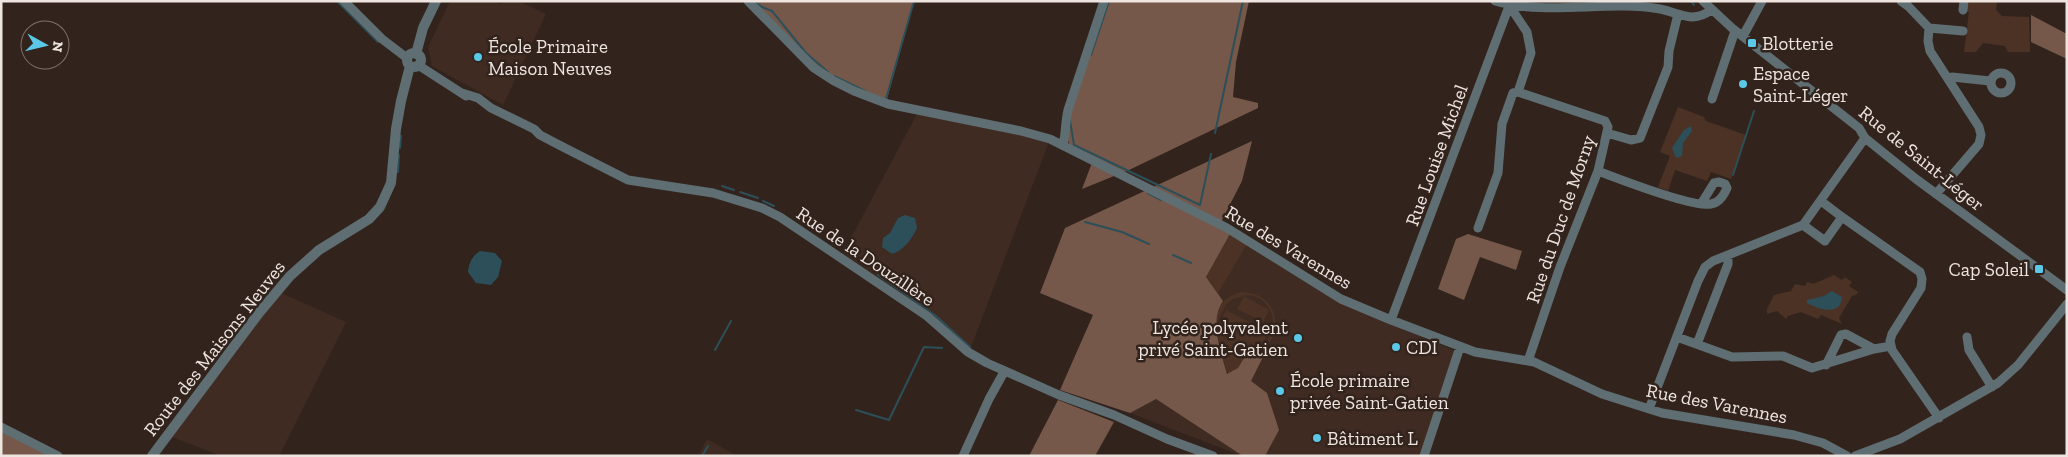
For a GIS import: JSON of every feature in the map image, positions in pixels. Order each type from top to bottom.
[{"type":"street","name":"Rue de la Douzillère","points":[[344,1],[382,39],[425,71],[462,92],[478,98],[491,108],[534,129],[540,135],[628,180],[713,193],[762,208],[780,217],[922,312],[968,352],[1004,372],[1213,456]]},
{"type":"street","name":"Route des Maisons Neuves","points":[[152,456],[259,313],[290,276],[319,250],[363,223],[380,207],[391,183],[396,129],[401,101],[423,28],[436,1]]},
{"type":"street","name":"Rue des Varennes","points":[[748,1],[814,68],[854,91],[888,104],[1021,131],[1050,139],[1220,225],[1341,299],[1391,320],[1460,347],[1488,355],[1528,361],[1546,367],[1583,387],[1662,413],[1794,435],[1823,443],[1847,456]]},
{"type":"street","points":[[1063,145],[1068,110],[1104,1]]},
{"type":"street","points":[[1495,1],[1543,7],[1619,6],[1660,9],[1697,17],[1711,10]]},
{"type":"street","name":"Rue de Saint-Léger","points":[[1703,1],[1735,30],[1858,128],[1865,138],[1936,194],[2067,290]]},
{"type":"street","points":[[1743,36],[1762,1]]},
{"type":"street","points":[[1901,1],[1929,28],[1963,32]]},
{"type":"street","points":[[1478,228],[1498,173],[1502,124],[1513,93],[1518,92],[1531,53],[1527,32],[1510,3]]},
{"type":"street","name":"Rue Louise Michel","points":[[1391,320],[1510,3]]},
{"type":"street","points":[[1607,133],[1631,140],[1640,138],[1668,67],[1669,51],[1678,14]]},
{"type":"street","points":[[1929,28],[1928,46],[1979,127],[1981,135],[1979,144],[1936,194]]},
{"type":"street","points":[[1712,98],[1735,30]]},
{"type":"street","points":[[1948,79],[1952,77],[1990,81]]},
{"type":"street","name":"Rue du Duc de Morny","points":[[1518,92],[1605,122],[1608,127],[1598,171],[1560,267],[1528,361]]},
{"type":"street","points":[[1649,409],[1703,270],[1708,264],[1728,255],[1803,225],[1865,138]]},
{"type":"street","points":[[1598,171],[1687,202],[1702,204]]},
{"type":"street","points":[[1821,201],[1917,270],[1921,275],[1921,288],[1892,334],[1891,346],[1939,418]]},
{"type":"street","points":[[1803,225],[1825,241],[1842,216]]},
{"type":"street","points":[[1697,344],[1728,264],[1728,255]]},
{"type":"street","points":[[1855,456],[1900,439],[1992,387],[2018,365],[2067,304]]},
{"type":"street","points":[[1826,365],[1841,335],[1846,334],[1874,349]]},
{"type":"street","points":[[1677,336],[1736,358],[1777,355],[1812,368],[1874,349],[1891,346]]},
{"type":"street","points":[[1968,338],[1969,350],[1992,387]]},
{"type":"street","points":[[1424,456],[1460,347]]},
{"type":"street","points":[[963,456],[989,399],[1004,372]]},
{"type":"street","points":[[1,427],[58,456]]},
{"type":"shaded area","name":"École Primaire Maison Neuves","points":[[450,1],[494,1],[501,4],[503,1],[519,1],[546,14],[503,105],[432,66],[428,47]]},
{"type":"shaded area","points":[[748,1],[914,1],[887,99],[834,81]]},
{"type":"shaded area","points":[[1105,1],[1249,1],[1236,62],[1233,97],[1258,103],[1258,108],[1129,170],[1082,189],[1093,160],[1071,149],[1066,134],[1068,110]]},
{"type":"shaded area","points":[[1966,1],[1997,1],[1996,10],[2002,16],[2029,17],[2030,52],[2008,52],[2005,46],[1983,43],[1976,52],[1964,52],[1969,12],[1965,11]]},
{"type":"shaded area","points":[[2031,15],[2067,34],[2067,59],[2031,42]]},
{"type":"shaded area","points":[[1678,107],[1704,117],[1706,121],[1746,135],[1731,179],[1711,172],[1707,181],[1675,170],[1668,191],[1658,187],[1670,156],[1660,152]]},
{"type":"shaded area","points":[[917,114],[993,128],[1049,142],[971,347],[918,304],[843,253]]},
{"type":"shaded area","points":[[1252,141],[1242,181],[1222,220],[1230,234],[1206,277],[1223,301],[1217,317],[1217,327],[1219,347],[1227,374],[1238,368],[1247,353],[1264,355],[1251,381],[1267,393],[1279,430],[1265,456],[1243,456],[1156,399],[1130,413],[1060,390],[1093,315],[1040,293],[1065,228]]},
{"type":"shaded area","name":"Lycée polyvalent privé Saint-Gatien","points":[[1230,234],[1354,309],[1453,350],[1454,355],[1421,456],[1242,456],[1130,413]]},
{"type":"shaded area","points":[[1230,234],[1247,244],[1218,293],[1206,277]]},
{"type":"shaded area","points":[[1468,234],[1522,251],[1516,270],[1480,257],[1464,300],[1438,289],[1456,239]]},
{"type":"shaded area","points":[[1834,275],[1842,280],[1845,277],[1852,282],[1849,286],[1858,292],[1852,296],[1839,318],[1842,324],[1821,315],[1818,319],[1801,312],[1788,316],[1786,319],[1777,311],[1767,314],[1767,309],[1774,295],[1791,291],[1795,284],[1805,286],[1807,282],[1813,284]]},
{"type":"shaded area","points":[[277,291],[346,322],[279,456],[221,456],[167,435]]},
{"type":"shaded area","points":[[1236,293],[1257,295],[1268,303],[1275,316],[1275,333],[1232,412],[1219,419],[1201,419],[1183,409],[1179,395],[1179,385],[1217,309],[1227,298]],"holes":[[[1248,295],[1265,303],[1270,309],[1273,322],[1270,335],[1234,404],[1218,416],[1201,416],[1189,406],[1183,387],[1226,305],[1232,299]]]},
{"type":"shaded area","points":[[1244,296],[1269,310],[1263,322],[1237,309]]},
{"type":"shaded area","points":[[1226,310],[1269,332],[1258,352],[1260,354],[1247,353],[1238,368],[1228,375],[1219,346],[1217,329]]},
{"type":"shaded area","points":[[1058,400],[1114,422],[1095,456],[1029,456]]},
{"type":"shaded area","points":[[1,427],[58,456],[1,456]]},
{"type":"shaded area","points":[[707,439],[737,456],[698,456]]},
{"type":"water","points":[[1691,126],[1692,131],[1683,143],[1682,156],[1677,158],[1672,148],[1684,130]]},
{"type":"water","points":[[905,215],[915,218],[917,228],[907,244],[892,254],[882,247],[883,238],[890,233],[898,218]]},
{"type":"water","points":[[480,251],[495,253],[502,261],[498,277],[491,285],[476,283],[468,272],[471,260]]},
{"type":"water","points":[[1832,291],[1842,297],[1838,307],[1828,310],[1807,303],[1807,300],[1824,296]]},
{"type":"waterway","points":[[337,1],[378,42]]},
{"type":"waterway","points":[[754,1],[772,11],[806,53],[828,72]]},
{"type":"waterway","points":[[886,99],[914,1]]},
{"type":"waterway","points":[[1091,55],[1109,1]]},
{"type":"waterway","points":[[1215,133],[1243,1]]},
{"type":"waterway","points":[[1691,1],[1694,5]]},
{"type":"waterway","points":[[834,76],[865,91]]},
{"type":"waterway","points":[[1733,175],[1754,111]]},
{"type":"waterway","points":[[1070,121],[1074,145],[1200,205],[1211,154]]},
{"type":"waterway","points":[[400,148],[401,136]]},
{"type":"waterway","points":[[398,172],[399,155]]},
{"type":"waterway","points":[[722,186],[734,190]]},
{"type":"waterway","points":[[740,192],[758,198]]},
{"type":"waterway","points":[[1148,193],[1161,200]]},
{"type":"waterway","points":[[763,201],[774,206]]},
{"type":"waterway","points":[[1085,222],[1122,232],[1149,244]]},
{"type":"waterway","points":[[1173,255],[1191,263]]},
{"type":"waterway","points":[[878,275],[936,316],[970,347]]},
{"type":"waterway","points":[[715,350],[731,321]]},
{"type":"waterway","points":[[856,410],[889,420],[924,347],[942,348]]},
{"type":"waterway","points":[[702,456],[708,446]]},
{"type":"place","name":"Blotterie","points":[[1752,43]]},
{"type":"place","name":"École Primaire Maison Neuves","points":[[478,57]]},
{"type":"place","name":"Espace Saint-Léger","points":[[1743,84]]},
{"type":"place","name":"Cap Soleil","points":[[2039,269]]},
{"type":"place","name":"Lycée polyvalent privé Saint-Gatien","points":[[1298,338]]},
{"type":"place","name":"CDI","points":[[1396,347]]},
{"type":"place","name":"École primaire privée Saint-Gatien","points":[[1280,391]]},
{"type":"place","name":"Bâtiment L","points":[[1317,438]]}]
